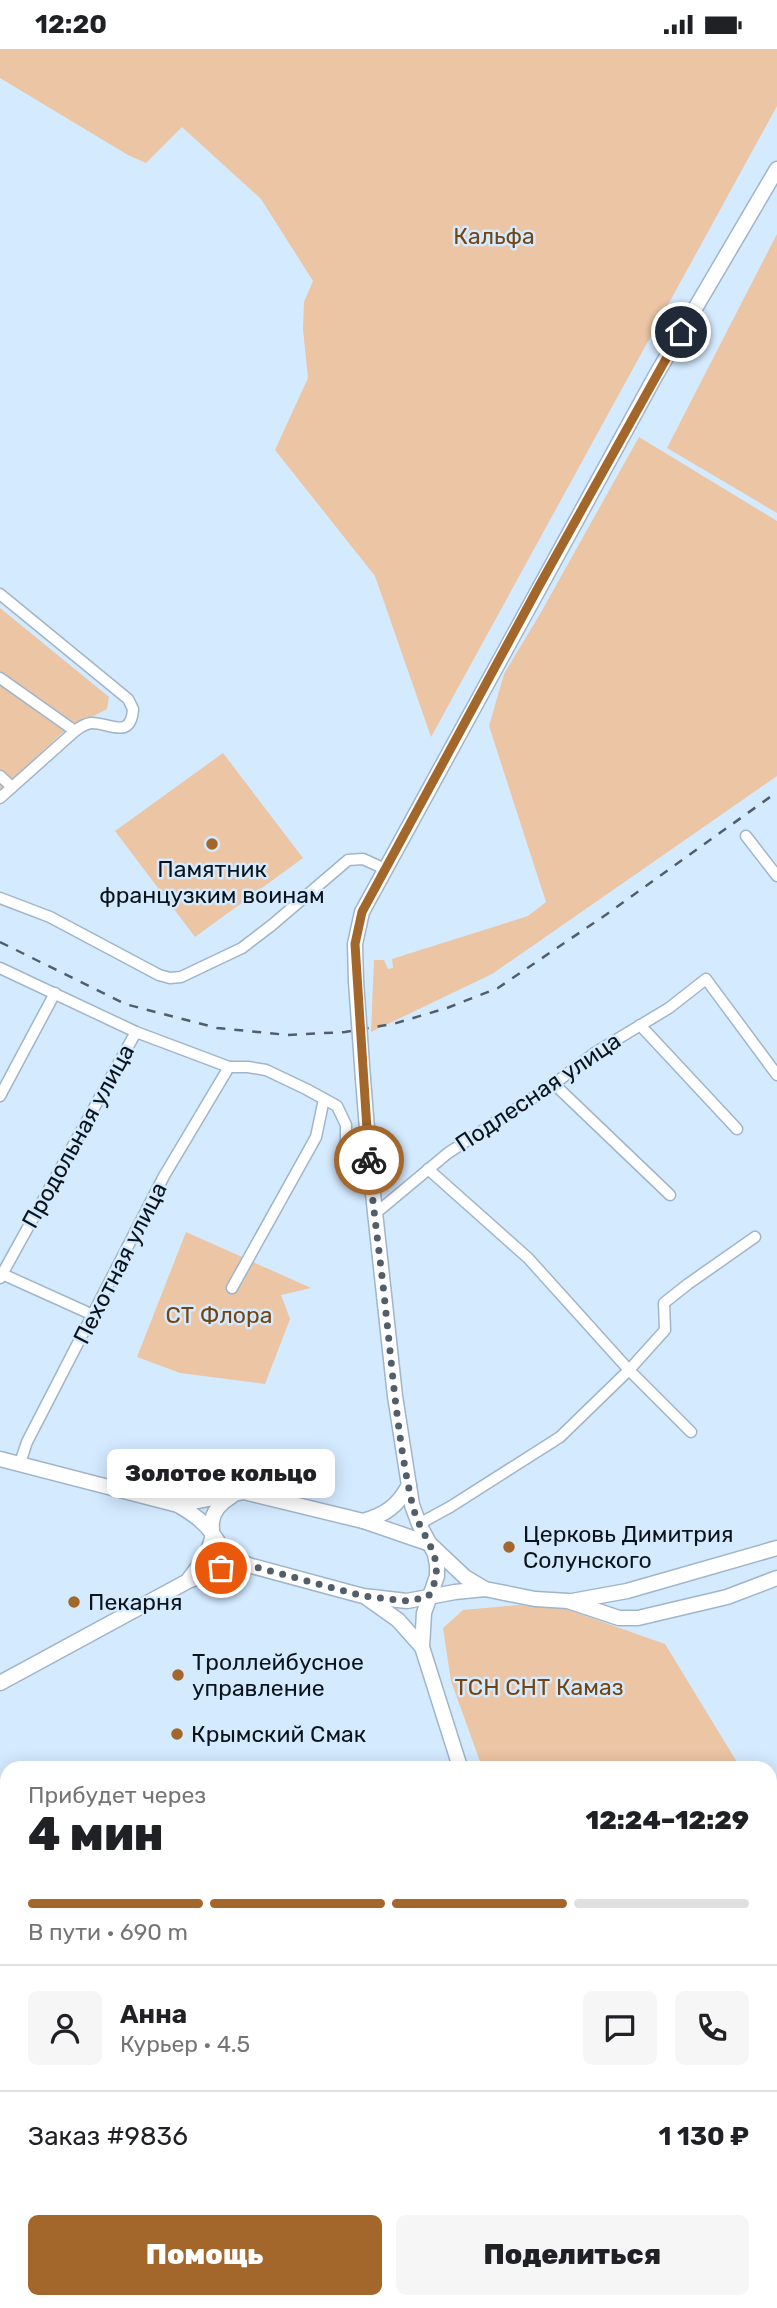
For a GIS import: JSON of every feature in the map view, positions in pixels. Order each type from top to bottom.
[{"type":"main road","points":[[458,1761],[422,1647],[424,1613],[437,1576],[435,1554],[418,1524],[395,1396],[370,1166],[355,944],[362,912],[385,869],[656,375],[777,169]]},
{"type":"main road","points":[[0,1459],[178,1505],[201,1521],[219,1546],[233,1559],[363,1596],[407,1601],[485,1589],[535,1599],[568,1601],[627,1591],[777,1548]]},
{"type":"main road","points":[[363,1521],[391,1510],[402,1499],[409,1485]]},
{"type":"main road","points":[[178,1505],[244,1492],[363,1521],[430,1544],[465,1577],[485,1589]]},
{"type":"main road","points":[[188,1581],[209,1547],[213,1535],[211,1523],[214,1513],[219,1505],[236,1493]]},
{"type":"main road","points":[[0,1683],[188,1581],[221,1568],[248,1565]]},
{"type":"main road","points":[[568,1601],[619,1618],[638,1618],[727,1597],[777,1578]]},
{"type":"main road","points":[[363,1596],[398,1620],[422,1647]]},
{"type":"street","points":[[0,594],[131,703],[133,715],[121,728],[93,723],[75,731],[0,798]]},
{"type":"street","points":[[0,678],[75,731]]},
{"type":"street","points":[[0,776],[12,787]]},
{"type":"street","points":[[746,836],[777,876]]},
{"type":"street","points":[[0,898],[50,917],[159,975],[181,977],[242,947],[348,860],[363,859],[385,869]]},
{"type":"street","points":[[0,968],[136,1032],[229,1067],[247,1066],[266,1070],[324,1099],[337,1106],[346,1125],[346,1143],[352,1158],[370,1166]]},
{"type":"street","name":"Подлесная улица","points":[[376,1213],[448,1153],[554,1084],[596,1052],[669,1008],[706,979],[777,1075]]},
{"type":"street","points":[[0,1096],[55,993]]},
{"type":"street","points":[[640,1025],[737,1129]]},
{"type":"street","name":"Продольная улица","points":[[1,1275],[136,1032]]},
{"type":"street","name":"Пехотная улица","points":[[20,1464],[27,1443],[164,1176],[229,1067]]},
{"type":"street","points":[[554,1084],[670,1195]]},
{"type":"street","points":[[232,1288],[316,1137],[324,1099]]},
{"type":"street","points":[[428,1169],[528,1258],[629,1370],[691,1432]]},
{"type":"street","points":[[418,1524],[450,1507],[561,1437],[665,1330],[664,1303],[755,1237]]},
{"type":"street","points":[[1,1275],[93,1315]]},
{"type":"green space","name":"Кальфа","points":[[0,49],[777,49],[777,106],[431,737],[375,576],[275,450],[308,378],[303,329],[304,302],[313,281],[261,199],[182,127],[146,163],[128,155],[0,78]]},
{"type":"green space","points":[[777,234],[777,513],[667,448]]},
{"type":"green space","points":[[639,437],[777,521],[777,776],[492,974],[371,1032],[374,960],[384,960],[388,969],[393,968],[392,959],[528,916],[546,902],[489,726],[504,674]]},
{"type":"green space","points":[[0,608],[109,697],[107,709],[62,733],[0,791]]},
{"type":"green space","points":[[223,753],[303,858],[195,937],[115,831]]},
{"type":"green space","name":"СТ Флора","points":[[186,1232],[311,1288],[281,1295],[290,1319],[265,1384],[180,1373],[137,1357]]},
{"type":"green space","name":"ТСН СНТ Камаз","points":[[518,1605],[563,1608],[665,1644],[736,1761],[480,1761],[451,1681],[443,1628],[463,1610]]},
{"type":"railway","points":[[0,942],[125,1004],[217,1028],[288,1035],[345,1032],[393,1024],[447,1008],[498,988],[607,914],[777,792]]},
{"type":"way so far","points":[[221,1568],[248,1565],[363,1596],[407,1601],[428,1597],[434,1587],[437,1576],[435,1554],[418,1524],[412,1505],[398,1417],[369,1160]]},
{"type":"place","name":"Памятник французким воинам","points":[[212,844]]},
{"type":"place","name":"Церковь Димитрия Солунского","points":[[509,1547]]},
{"type":"place","name":"Золотое кольцо","points":[[221,1568]]},
{"type":"place","name":"Пекарня","points":[[74,1602]]},
{"type":"place","name":"Троллейбусное управление","points":[[178,1675]]},
{"type":"place","name":"Крымский Смак","points":[[177,1734]]},
{"type":"route","points":[[369,1160],[356,981],[355,944],[362,912],[681,332]]}]
